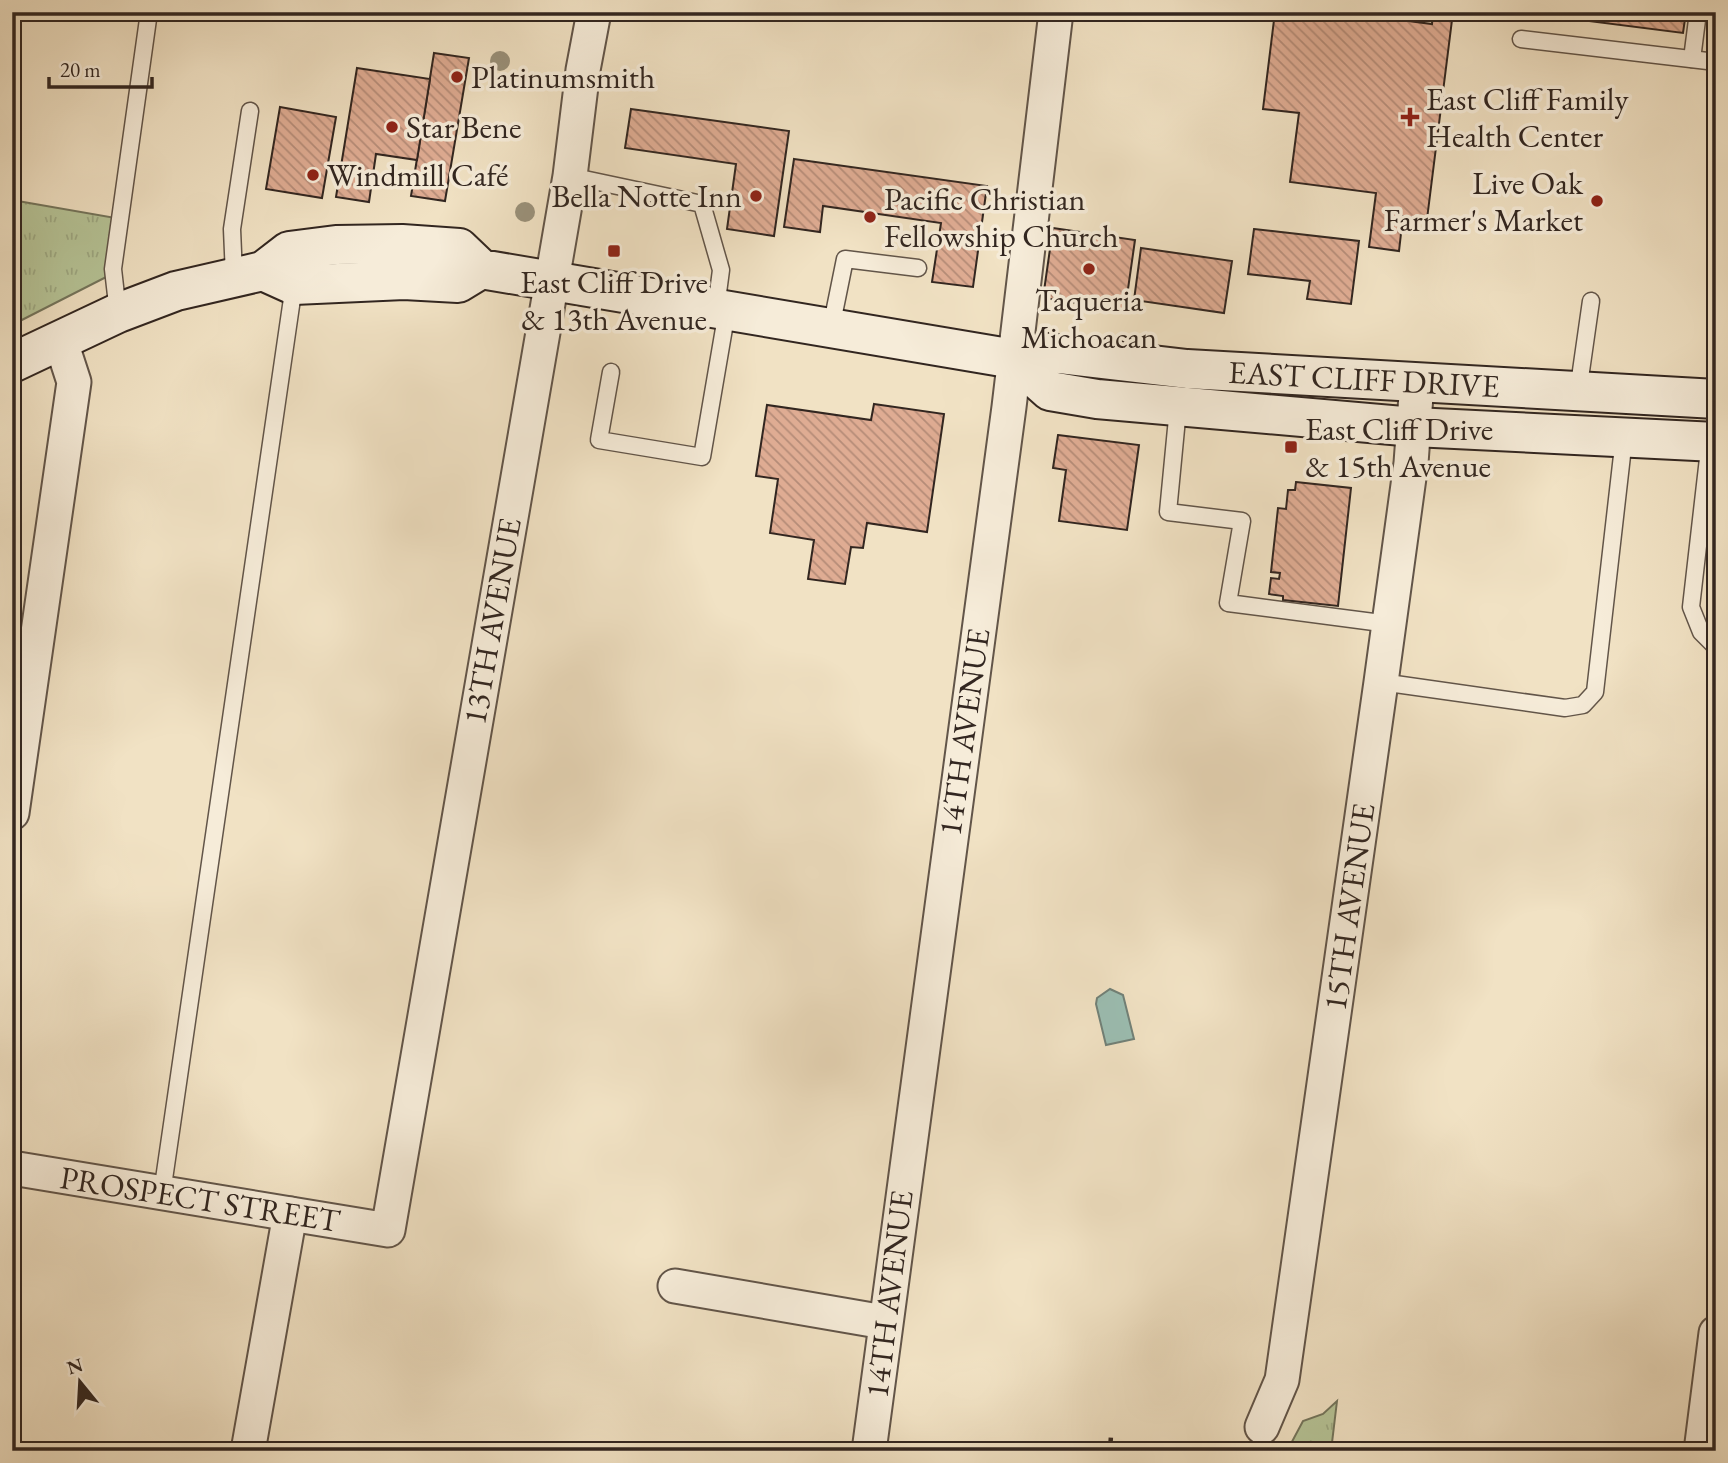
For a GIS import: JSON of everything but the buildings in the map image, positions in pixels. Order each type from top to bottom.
[{"type":"main road","name":"EAST CLIFF DRIVE","points":[[12,363],[118,313],[176,291],[264,277],[458,283],[481,269],[1014,359],[1050,353],[1187,369],[1716,399]]},
{"type":"main road","name":"EAST CLIFF DRIVE","points":[[12,388],[61,342]]},
{"type":"main road","name":"EAST CLIFF DRIVE","points":[[1014,359],[1050,391],[1178,408],[1414,427],[1713,441]]},
{"type":"street","name":"13TH AVENUE","points":[[388,1230],[570,176],[583,70],[594,12]]},
{"type":"street","name":"14TH AVENUE","points":[[869,1451],[884,1322],[1014,359],[1056,12]]},
{"type":"street","points":[[12,813],[74,382],[61,342]]},
{"type":"street","name":"15TH AVENUE","points":[[1262,1427],[1282,1380],[1389,624],[1414,427],[1417,382]]},
{"type":"street","name":"PROSPECT STREET","points":[[12,1168],[388,1230]]},
{"type":"street","points":[[248,1451],[290,1214]]},
{"type":"street","points":[[675,1286],[884,1322]]},
{"type":"street","points":[[1701,1451],[1716,1333]]},
{"type":"lane","points":[[118,313],[113,269],[149,12]]},
{"type":"lane","points":[[1692,59],[1698,12]]},
{"type":"lane","points":[[1521,39],[1716,62]]},
{"type":"lane","points":[[162,1193],[264,277],[232,229],[250,111]]},
{"type":"lane","points":[[570,176],[702,204],[721,270],[721,310],[702,457],[599,440],[611,372]]},
{"type":"lane","points":[[831,328],[845,259],[918,268]]},
{"type":"lane","points":[[1578,392],[1591,301]]},
{"type":"lane","points":[[1178,408],[1168,512],[1242,522],[1228,603],[1389,624]]},
{"type":"lane","points":[[1381,682],[1565,708],[1583,705],[1595,692],[1624,438]]},
{"type":"lane","points":[[1713,441],[1691,607],[1701,632],[1716,647]]},
{"type":"path","points":[[1110,1451],[1111,1435]]},
{"type":"green space","points":[[12,200],[127,220],[118,271],[12,325]]},
{"type":"green space","points":[[1337,1401],[1331,1451],[1287,1451],[1303,1421],[1323,1414]]},
{"type":"water","points":[[1110,989],[1123,995],[1134,1039],[1106,1045],[1096,1004],[1097,998]]},
{"type":"place","name":"Platinumsmith","points":[[457,77]]},
{"type":"place","name":"East Cliff Family Health Center","points":[[1410,117]]},
{"type":"place","name":"Star Bene","points":[[392,127]]},
{"type":"place","name":"Windmill Café","points":[[313,175]]},
{"type":"place","name":"Bella Notte Inn","points":[[756,196]]},
{"type":"place","name":"Live Oak Farmer's Market","points":[[1597,201]]},
{"type":"place","name":"Pacific Christian Fellowship Church","points":[[870,217]]},
{"type":"place","name":"East Cliff Drive & 13th Avenue","points":[[614,251]]},
{"type":"place","name":"Taqueria Michoacan","points":[[1089,269]]},
{"type":"place","name":"East Cliff Drive & 15th Avenue","points":[[1291,447]]}]
